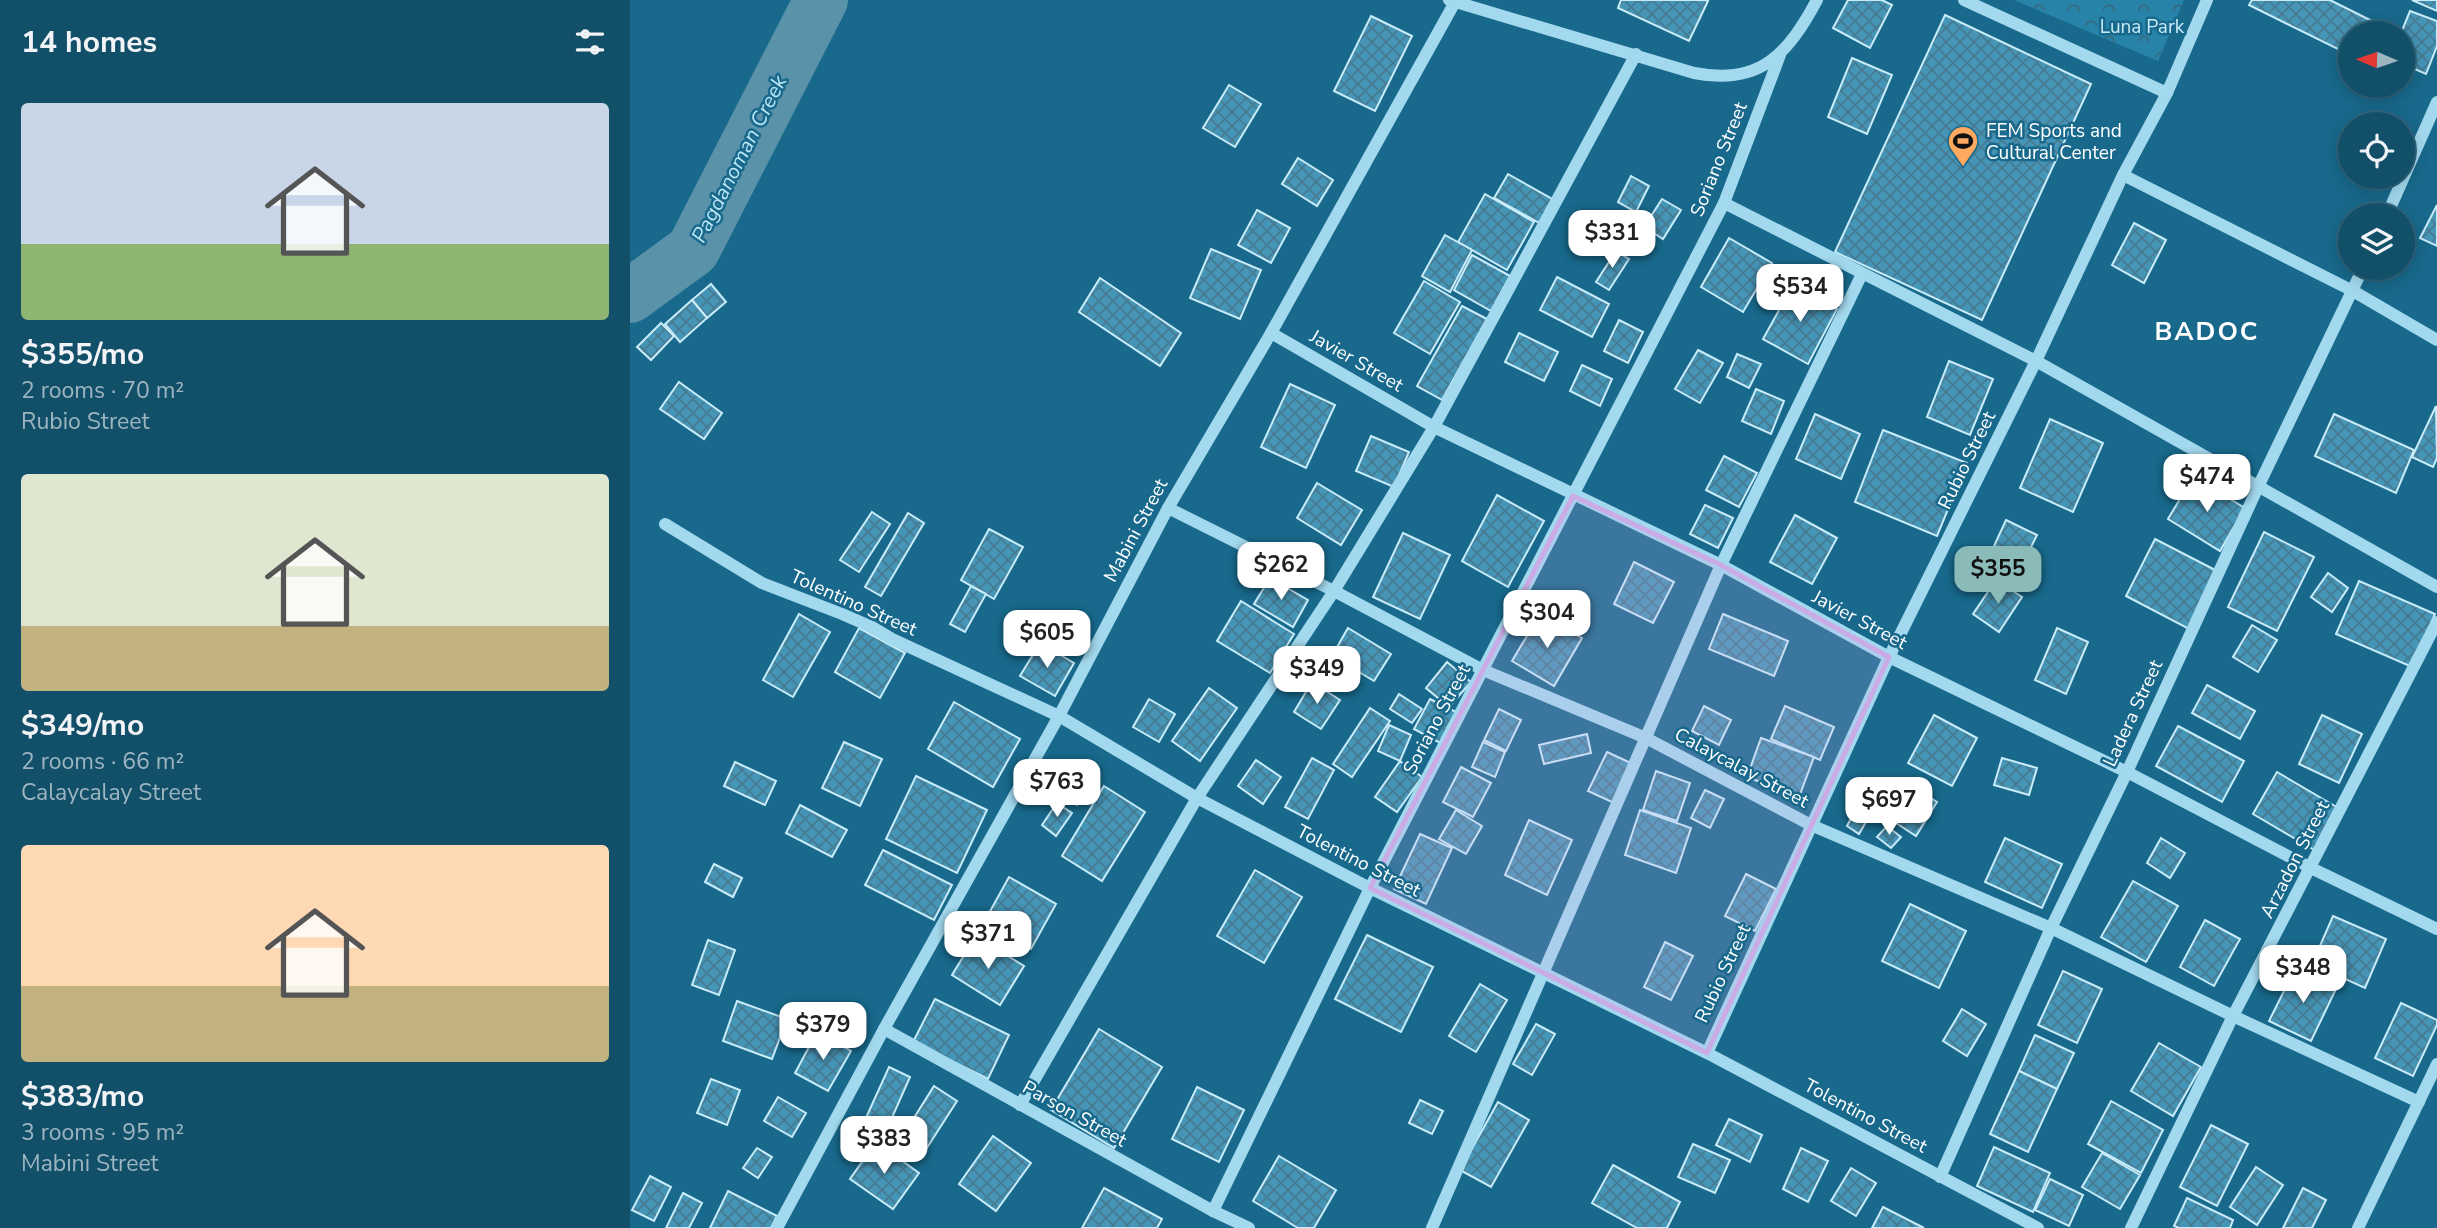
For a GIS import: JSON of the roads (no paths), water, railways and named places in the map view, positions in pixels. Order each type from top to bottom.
[{"type":"street","points":[[1452,1],[1694,73],[1718,77],[1745,74],[1780,55],[1801,28],[1816,0]]},
{"type":"street","points":[[1964,0],[2167,93]]},
{"type":"street","name":"Rubio Street","points":[[1707,1053],[1889,657],[2036,361],[2123,175],[2167,93],[2207,0]]},
{"type":"street","name":"Mabini Street","points":[[777,1228],[884,1029],[1059,716],[1167,508],[1271,334],[1452,1]]},
{"type":"street","points":[[1020,1105],[1197,798],[1334,591],[1434,427],[1636,54]]},
{"type":"street","name":"Soriano Street","points":[[1213,1211],[1370,888],[1724,203],[1780,55]]},
{"type":"street","points":[[2392,203],[2437,102]]},
{"type":"street","points":[[2123,175],[2353,291],[2437,340]]},
{"type":"street","points":[[1724,203],[2036,361],[2437,587]]},
{"type":"street","points":[[1433,1228],[1720,565],[1861,274]]},
{"type":"street","name":"Ladera Street","points":[[1940,1177],[2050,928],[2127,772],[2258,487],[2358,280]]},
{"type":"street","name":"Javier Street","points":[[1271,334],[1434,427],[1720,565],[1889,657],[2127,772],[2311,868],[2437,929]]},
{"type":"street","name":"Calaycalay Street","points":[[1167,508],[1334,591],[1483,670],[1646,738],[1811,825],[2050,928],[2419,1101]]},
{"type":"street","name":"Tolentino Street","points":[[665,524],[762,583],[873,627],[892,639],[1059,716],[1197,798],[1370,888],[1707,1053],[2038,1228]]},
{"type":"street","name":"Arzadon Street","points":[[2131,1228],[2233,1016],[2437,622]]},
{"type":"street","name":"Parson Street","points":[[884,1029],[1213,1211],[1249,1228]]},
{"type":"street","points":[[2358,1228],[2437,1064]]},
{"type":"waterway","name":"Pagdanoman Creek","points":[[630,296],[693,250],[821,0]]},
{"type":"place","name":"FEM Sports and Cultural Center","points":[[1963,168]]},
{"type":"district","name":"BADOC","points":[[2207,331]]},
{"type":"park label","name":"Luna Park","points":[[2142,26]]}]
